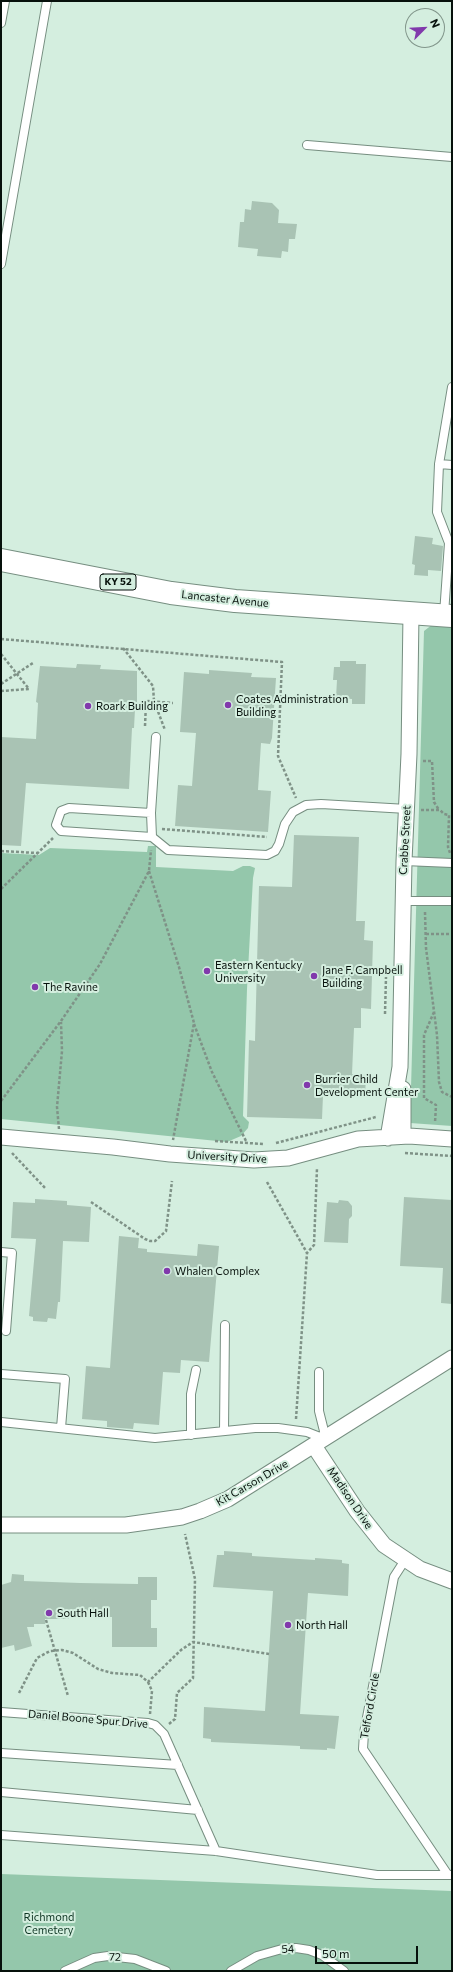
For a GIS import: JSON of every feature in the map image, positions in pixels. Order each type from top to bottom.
[{"type":"main road","name":"Lancaster Avenue","points":[[1,560],[171,592],[235,601],[448,616]]},
{"type":"street","name":"Crabbe Street","points":[[388,1138],[400,1067],[404,861],[414,809],[411,614]]},
{"type":"street","name":"Crabbe Street","points":[[400,1067],[403,1083],[403,1136]]},
{"type":"street","name":"University Drive","points":[[1,1137],[254,1160],[288,1158],[358,1139],[403,1136],[452,1139]]},
{"type":"street","name":"Kit Carson Drive","points":[[1,1525],[126,1525],[182,1517],[228,1499],[452,1358]]},
{"type":"street","name":"Madison Drive","points":[[320,1442],[366,1525],[388,1548],[405,1560],[452,1581]]},
{"type":"lane","points":[[1,23],[5,1]]},
{"type":"lane","points":[[1,264],[2,246],[47,1]]},
{"type":"lane","points":[[307,145],[452,156]]},
{"type":"lane","points":[[448,616],[449,543],[437,512],[439,464],[452,388]]},
{"type":"lane","points":[[439,464],[452,465]]},
{"type":"lane","points":[[152,837],[151,814],[156,737]]},
{"type":"lane","points":[[151,814],[69,808],[61,811],[56,825],[60,831],[152,837],[168,850],[267,855],[275,851],[279,844],[285,824],[289,818],[294,812],[306,805],[321,804],[414,809]]},
{"type":"lane","points":[[404,861],[452,863]]},
{"type":"lane","points":[[403,901],[452,901]]},
{"type":"lane","points":[[1,1252],[12,1253],[6,1332]]},
{"type":"lane","points":[[224,1431],[225,1324]]},
{"type":"lane","points":[[191,1435],[191,1394],[196,1370]]},
{"type":"lane","points":[[319,1372],[320,1442]]},
{"type":"lane","points":[[1,1374],[65,1379],[61,1428]]},
{"type":"lane","points":[[1,1422],[155,1438],[224,1431],[278,1428],[307,1432],[320,1442]]},
{"type":"lane","name":"Telford Circle","points":[[405,1560],[394,1577],[364,1733],[363,1749],[450,1875]]},
{"type":"lane","name":"Daniel Boone Spur Drive","points":[[1,1712],[148,1723],[155,1725],[161,1731],[178,1765],[216,1851]]},
{"type":"lane","points":[[1,1753],[178,1765]]},
{"type":"lane","points":[[1,1792],[198,1810]]},
{"type":"lane","points":[[1,1835],[216,1851],[377,1875],[450,1875]]},
{"type":"lane","name":"54","points":[[231,1971],[256,1956],[282,1949],[296,1948],[309,1950],[322,1955],[344,1971]]},
{"type":"lane","name":"72","points":[[65,1971],[94,1958],[121,1956],[148,1963],[166,1971]]},
{"type":"path","points":[[1,639],[282,662],[278,756],[296,798]]},
{"type":"path","points":[[123,648],[153,686],[154,701],[165,731]]},
{"type":"path","points":[[1,654],[29,690],[1,691]]},
{"type":"path","points":[[1,684],[33,663]]},
{"type":"path","points":[[145,726],[146,703],[154,701],[173,703]]},
{"type":"path","points":[[422,761],[432,761],[434,802],[444,814],[450,815],[448,847]]},
{"type":"path","points":[[414,809],[440,810]]},
{"type":"path","points":[[161,829],[267,837]]},
{"type":"path","points":[[1,889],[60,831]]},
{"type":"path","points":[[152,837],[149,871],[179,967],[194,1024],[212,1072],[254,1160]]},
{"type":"path","points":[[1,851],[38,853]]},
{"type":"path","points":[[1,1101],[61,1022],[100,964],[149,871]]},
{"type":"path","points":[[424,901],[439,1082],[442,1092],[452,1097]]},
{"type":"path","points":[[426,934],[452,934]]},
{"type":"path","points":[[434,1012],[424,1035],[424,1098],[436,1105],[435,1123]]},
{"type":"path","points":[[60,1143],[57,1107],[62,1051],[61,1022]]},
{"type":"path","points":[[174,1132],[194,1024]]},
{"type":"path","points":[[271,1144],[297,1139],[376,1117]]},
{"type":"path","points":[[51,1126],[66,1128]]},
{"type":"path","points":[[165,1139],[180,1140]]},
{"type":"path","points":[[210,1141],[265,1144]]},
{"type":"path","points":[[11,1151],[46,1189]]},
{"type":"path","points":[[405,1153],[452,1156]]},
{"type":"path","points":[[307,1253],[314,1245],[317,1168]]},
{"type":"path","points":[[91,1202],[145,1239],[150,1242],[155,1241],[166,1231],[172,1181]]},
{"type":"path","points":[[267,1182],[307,1253],[296,1419]]},
{"type":"path","points":[[161,1731],[175,1719],[177,1693],[193,1678],[194,1579],[185,1534]]},
{"type":"path","points":[[46,1620],[68,1696]]},
{"type":"path","points":[[148,1682],[181,1650],[193,1642],[269,1654]]},
{"type":"path","points":[[19,1693],[37,1658],[55,1650],[62,1650],[73,1653],[98,1669],[112,1673],[140,1675],[148,1682],[152,1691],[148,1723]]},
{"type":"green space","points":[[437,621],[452,622],[452,1126],[410,1123],[424,631]]},
{"type":"green space","name":"The Ravine","points":[[148,846],[156,846],[156,867],[233,871],[243,866],[255,868],[253,878],[247,989],[243,1116],[249,1122],[248,1128],[241,1136],[227,1142],[1,1119],[1,853],[39,855],[50,848],[147,852]]},
{"type":"green space","name":"Richmond Cemetery","points":[[1,1874],[452,1891],[452,1971],[1,1971]]},
{"type":"building","points":[[252,201],[272,203],[279,210],[278,223],[297,224],[295,239],[289,239],[288,252],[282,251],[281,258],[257,256],[258,249],[238,247],[240,222],[244,222],[245,209],[251,210]]},
{"type":"building","points":[[415,536],[433,538],[432,544],[443,546],[441,571],[428,570],[428,576],[414,575],[415,565],[412,564]]},
{"type":"building","points":[[340,661],[356,661],[356,664],[366,664],[365,704],[352,704],[352,699],[336,698],[337,680],[333,680],[334,667],[340,667]]},
{"type":"building","points":[[77,664],[101,665],[100,669],[137,671],[137,709],[135,709],[134,728],[132,728],[129,789],[26,783],[21,846],[1,845],[1,737],[36,739],[38,703],[36,702],[40,666],[76,668]]},
{"type":"building","name":"Coates Administration Building","points":[[209,670],[252,673],[251,677],[276,678],[272,738],[270,744],[261,743],[258,790],[271,791],[268,832],[175,826],[178,785],[192,786],[196,733],[180,732],[184,672],[209,674]]},
{"type":"building","points":[[294,835],[359,837],[356,921],[365,921],[364,940],[373,941],[371,1009],[361,1008],[361,1028],[354,1028],[352,1074],[366,1075],[365,1097],[323,1095],[322,1119],[247,1117],[249,1040],[255,1041],[259,886],[292,887]]},
{"type":"building","points":[[404,1197],[452,1200],[452,1304],[441,1303],[443,1268],[400,1266]]},
{"type":"building","points":[[35,1199],[67,1201],[67,1205],[91,1207],[89,1242],[63,1241],[60,1302],[58,1302],[56,1319],[48,1318],[47,1322],[33,1321],[33,1317],[29,1316],[36,1239],[11,1238],[13,1202],[35,1203]]},
{"type":"building","points":[[339,1200],[348,1201],[352,1206],[352,1216],[349,1219],[348,1243],[324,1242],[327,1202],[338,1203]]},
{"type":"building","points":[[119,1236],[139,1238],[138,1248],[147,1249],[147,1252],[197,1256],[198,1244],[219,1246],[209,1362],[181,1360],[180,1373],[163,1372],[159,1425],[134,1423],[133,1429],[107,1427],[107,1421],[82,1419],[86,1366],[110,1368]]},
{"type":"building","name":"North Hall","points":[[224,1551],[252,1553],[252,1556],[342,1560],[342,1563],[349,1564],[348,1596],[308,1593],[300,1714],[339,1716],[335,1749],[300,1749],[300,1746],[211,1742],[211,1739],[203,1738],[204,1707],[265,1711],[273,1591],[213,1587],[217,1555],[224,1555]]},
{"type":"building","name":"South Hall","points":[[12,1574],[24,1575],[24,1581],[80,1583],[138,1584],[138,1577],[157,1577],[157,1600],[151,1600],[151,1628],[157,1628],[157,1647],[112,1647],[112,1617],[69,1616],[69,1619],[45,1619],[45,1624],[34,1624],[34,1627],[27,1627],[32,1646],[15,1651],[14,1645],[1,1648],[1,1585],[11,1582]]},
{"type":"place","name":"Coates Administration Building","points":[[228,705]]},
{"type":"place","name":"Roark Building","points":[[88,706]]},
{"type":"place","name":"Eastern Kentucky University","points":[[207,971]]},
{"type":"place","name":"Jane F. Campbell Building","points":[[314,976]]},
{"type":"place","name":"The Ravine","points":[[35,987]]},
{"type":"place","name":"Burrier Child Development Center","points":[[307,1085]]},
{"type":"place","name":"Whalen Complex","points":[[167,1271]]},
{"type":"place","name":"South Hall","points":[[49,1613]]},
{"type":"place","name":"North Hall","points":[[288,1625]]}]
